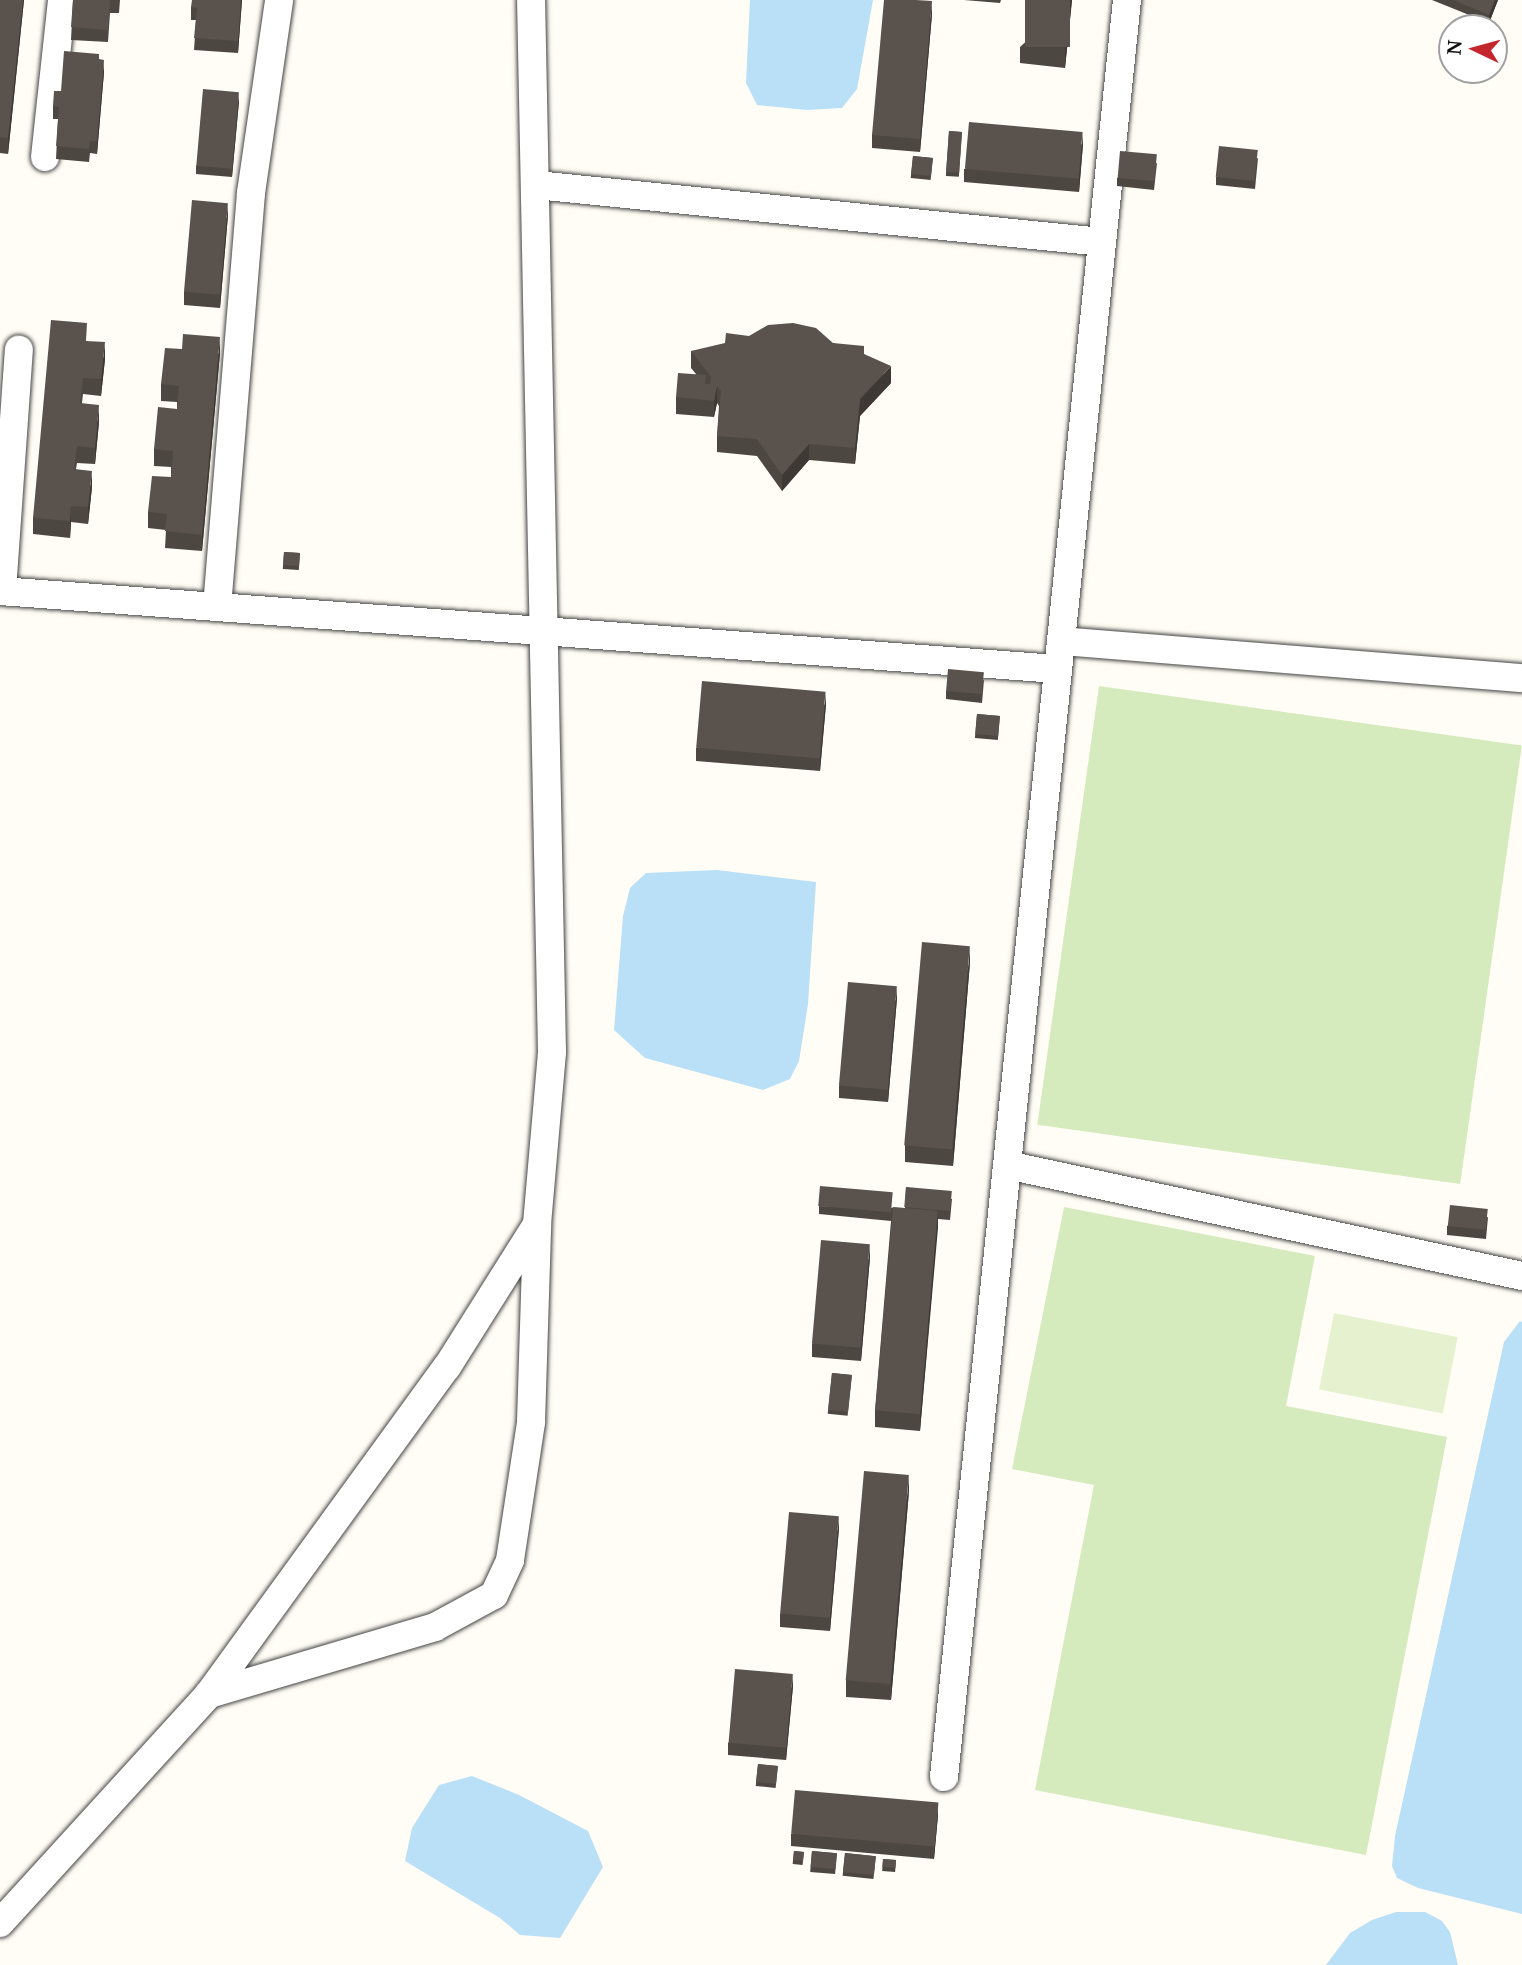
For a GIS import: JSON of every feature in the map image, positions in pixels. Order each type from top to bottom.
[{"type":"street","points":[[45,157],[62,0]]},
{"type":"street","points":[[217,607],[251,193],[279,0]]},
{"type":"street","points":[[209,1694],[435,1627],[494,1595],[510,1560],[531,1422],[537,1224],[552,1052],[542,632],[537,185],[531,0]]},
{"type":"street","points":[[944,1777],[1127,0]]},
{"type":"street","points":[[537,185],[1102,242]]},
{"type":"street","points":[[19,350],[1,591],[542,632],[1522,678]]},
{"type":"street","points":[[1007,1165],[1522,1276]]},
{"type":"street","points":[[0,1923],[209,1694],[447,1367],[537,1224]]},
{"type":"green space","points":[[1099,686],[1522,745],[1460,1184],[1037,1125]]},
{"type":"green space","points":[[1064,1207],[1315,1256],[1286,1406],[1447,1437],[1366,1855],[1035,1790],[1094,1485],[1012,1469]]},
{"type":"green space","points":[[1334,1313],[1458,1337],[1443,1414],[1319,1390]]},
{"type":"water","points":[[750,0],[873,0],[857,89],[842,108],[807,110],[757,105],[746,83]]},
{"type":"water","points":[[717,870],[816,882],[808,1004],[799,1061],[790,1079],[763,1090],[645,1058],[614,1030],[623,916],[630,888],[646,873]]},
{"type":"water","points":[[1520,1321],[1522,1914],[1418,1888],[1397,1878],[1392,1866],[1395,1836],[1504,1342]]},
{"type":"water","points":[[472,1776],[519,1795],[588,1831],[603,1867],[560,1938],[520,1935],[500,1918],[405,1861],[412,1828],[439,1785]]},
{"type":"water","points":[[1396,1912],[1425,1912],[1442,1921],[1450,1932],[1458,1965],[1326,1965],[1350,1933],[1372,1920]]},
{"type":"building","points":[[0,0],[23,0],[8,138],[0,137]]},
{"type":"building","points":[[73,0],[110,0],[108,30],[71,27]]},
{"type":"building","points":[[192,0],[241,0],[238,41],[194,38],[197,8],[191,7]]},
{"type":"building","points":[[884,0],[932,1],[920,139],[872,135]]},
{"type":"building","points":[[1025,0],[1070,0],[1070,47],[1025,47]]},
{"type":"building","points":[[1453,0],[1495,0],[1489,14]]},
{"type":"building","points":[[64,51],[99,54],[99,59],[104,60],[97,141],[90,141],[89,149],[56,146],[59,107],[53,106],[54,91],[61,91]]},
{"type":"building","points":[[203,89],[239,92],[232,169],[196,166]]},
{"type":"building","points":[[969,122],[1083,132],[1078,179],[965,169]]},
{"type":"building","points":[[949,131],[962,132],[959,173],[946,172]]},
{"type":"building","points":[[1219,146],[1258,150],[1255,181],[1216,177]]},
{"type":"building","points":[[1120,151],[1157,154],[1155,181],[1118,178]]},
{"type":"building","points":[[913,156],[933,158],[931,176],[911,174]]},
{"type":"building","points":[[192,200],[228,203],[220,295],[184,292]]},
{"type":"building","points":[[51,320],[87,323],[86,341],[105,342],[101,379],[83,378],[80,403],[99,405],[95,448],[77,446],[74,469],[92,471],[88,507],[71,506],[70,521],[33,518]]},
{"type":"building","points":[[793,323],[816,328],[833,343],[864,346],[864,354],[891,366],[860,399],[855,448],[809,444],[782,475],[757,439],[717,436],[721,391],[717,386],[714,401],[676,397],[678,373],[706,375],[705,384],[710,384],[711,377],[691,351],[725,343],[726,333],[749,336],[768,325]]},
{"type":"building","points":[[183,334],[220,337],[202,535],[165,531],[167,514],[148,512],[152,476],[171,477],[173,451],[154,449],[158,407],[177,409],[179,386],[161,384],[165,348],[182,349]]},
{"type":"building","points":[[284,552],[300,553],[299,566],[283,565]]},
{"type":"building","points":[[948,669],[984,672],[982,694],[946,691]]},
{"type":"building","points":[[702,681],[826,692],[820,759],[696,748]]},
{"type":"building","points":[[977,714],[1000,716],[998,736],[975,734]]},
{"type":"building","points":[[922,942],[970,946],[952,1149],[904,1145]]},
{"type":"building","points":[[848,982],[897,986],[888,1090],[839,1086]]},
{"type":"building","points":[[820,1186],[893,1192],[891,1212],[818,1206]]},
{"type":"building","points":[[906,1187],[952,1191],[950,1211],[904,1207]]},
{"type":"building","points":[[1450,1205],[1488,1209],[1486,1230],[1448,1226]]},
{"type":"building","points":[[893,1207],[938,1211],[920,1414],[875,1410]]},
{"type":"building","points":[[821,1240],[870,1244],[861,1348],[812,1344]]},
{"type":"building","points":[[832,1373],[852,1375],[848,1412],[828,1410]]},
{"type":"building","points":[[864,1471],[909,1475],[891,1684],[846,1680]]},
{"type":"building","points":[[789,1512],[839,1516],[830,1618],[780,1614]]},
{"type":"building","points":[[735,1669],[793,1674],[786,1748],[729,1743]]},
{"type":"building","points":[[758,1764],[778,1766],[776,1784],[756,1782]]},
{"type":"building","points":[[795,1790],[938,1803],[935,1846],[791,1834]]},
{"type":"building","points":[[794,1851],[804,1852],[803,1861],[793,1860]]},
{"type":"building","points":[[812,1851],[837,1853],[836,1869],[811,1867]]},
{"type":"building","points":[[845,1853],[876,1856],[874,1875],[843,1872]]},
{"type":"building","points":[[883,1859],[896,1860],[895,1868],[882,1867]]}]
